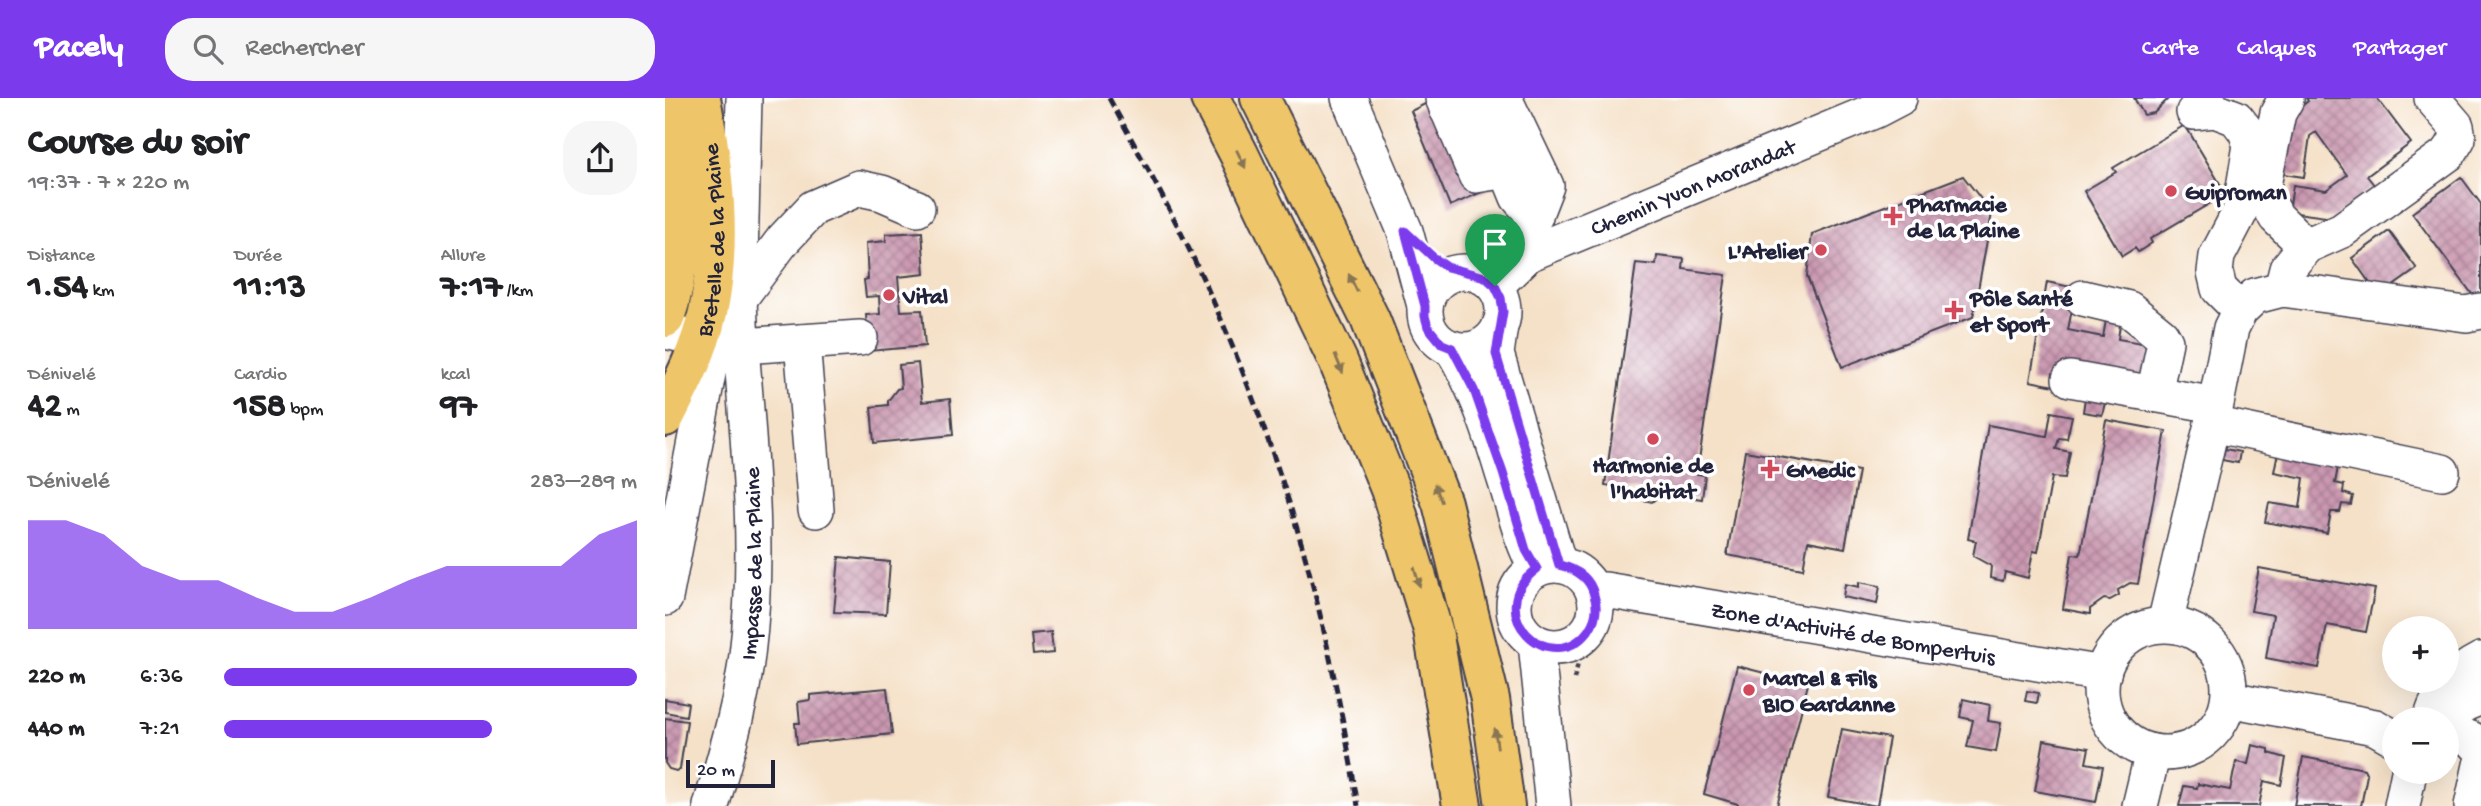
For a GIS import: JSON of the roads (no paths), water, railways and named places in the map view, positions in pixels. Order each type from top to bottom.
[{"type":"main road","name":"Bretelle de la Plaine","points":[[665,317],[680,248],[674,98]]},
{"type":"main road","name":"Bretelle de la Plaine","points":[[665,417],[705,340],[716,248],[712,155],[701,98]]},
{"type":"main road","points":[[1210,98],[1338,360],[1390,489],[1433,630],[1462,806]]},
{"type":"main road","points":[[1260,98],[1370,319],[1442,503],[1490,699],[1505,806]]},
{"type":"street","points":[[739,299],[744,98]]},
{"type":"street","points":[[1349,98],[1405,231],[1425,306],[1425,316],[1434,336],[1452,348],[1474,390],[1526,550],[1548,567],[1577,571],[1599,590],[1593,624],[1564,640],[1525,635],[1514,610],[1520,586],[1548,567]]},
{"type":"street","name":"Chemin Yvon Morandat","points":[[1495,286],[1528,254],[1876,110],[1899,98]]},
{"type":"street","points":[[2295,291],[2287,269],[2307,246],[2341,230],[2449,153],[2458,138],[2456,126],[2432,98]]},
{"type":"street","points":[[2286,99],[2278,114],[2263,185],[2266,198],[2276,217],[2307,246]]},
{"type":"street","points":[[2193,113],[2215,110],[2236,118],[2246,131],[2251,145],[2241,212],[2217,256],[2215,272],[2219,289],[2240,310]]},
{"type":"street","points":[[1476,129],[1518,197],[1535,216]]},
{"type":"street","points":[[1476,129],[1546,186],[1530,227],[1528,254]]},
{"type":"street","points":[[665,598],[705,340],[783,240],[813,208],[859,188],[881,193],[917,208]]},
{"type":"street","points":[[1405,231],[1434,258],[1460,271]]},
{"type":"street","points":[[1425,306],[1429,293],[1437,282],[1460,271],[1485,277],[1495,286],[1501,298],[1503,312],[1496,354],[1548,567]]},
{"type":"street","points":[[2165,624],[2231,328],[2240,310],[2255,296],[2295,291],[2466,314],[2481,311]]},
{"type":"street","points":[[2083,298],[2129,309],[2161,335],[2165,342],[2154,394]]},
{"type":"street","points":[[1452,348],[1475,348],[1494,335],[1500,325]]},
{"type":"street","points":[[705,340],[802,342],[860,338]]},
{"type":"street","name":"Impasse de la Plaine","points":[[705,340],[753,504],[753,573],[747,656],[735,715],[711,806]]},
{"type":"street","points":[[802,342],[816,510]]},
{"type":"street","points":[[2070,379],[2154,394],[2213,415],[2442,472]]},
{"type":"street","name":"Zone d'Activité de Bompertuis","points":[[1599,590],[2103,674]]},
{"type":"street","points":[[2165,624],[2183,627],[2200,635],[2214,647],[2224,663],[2229,681],[2229,699],[2222,719],[2210,735],[2193,747],[2173,752],[2153,752],[2133,744],[2118,732],[2107,714],[2102,695],[2103,674],[2111,654],[2125,638],[2144,628],[2165,624]]},
{"type":"street","points":[[1552,799],[1564,640]]},
{"type":"street","points":[[2481,660],[2452,679],[2454,706],[2472,739],[2481,749]]},
{"type":"street","points":[[2229,699],[2375,727],[2382,731]]},
{"type":"street","points":[[2140,806],[2153,752]]},
{"type":"street","points":[[2472,806],[2481,765]]},
{"type":"street","points":[[2402,806],[2407,784]]},
{"type":"railway","points":[[1109,98],[1189,248],[1248,385],[1273,455],[1318,607],[1358,806]]},
{"type":"place","name":"Guiproman","points":[[2171,191]]},
{"type":"place","name":"Pharmacie de la Plaine","points":[[1893,216]]},
{"type":"place","name":"L'Atelier","points":[[1821,250]]},
{"type":"place","name":"Vital","points":[[889,295]]},
{"type":"place","name":"Pôle Santé et Sport","points":[[1954,310]]},
{"type":"place","name":"Harmonie de l'habitat","points":[[1653,439]]},
{"type":"place","name":"GMedic","points":[[1770,469]]},
{"type":"place","name":"Marcel & Fils BIO Gardanne","points":[[1749,690]]}]
